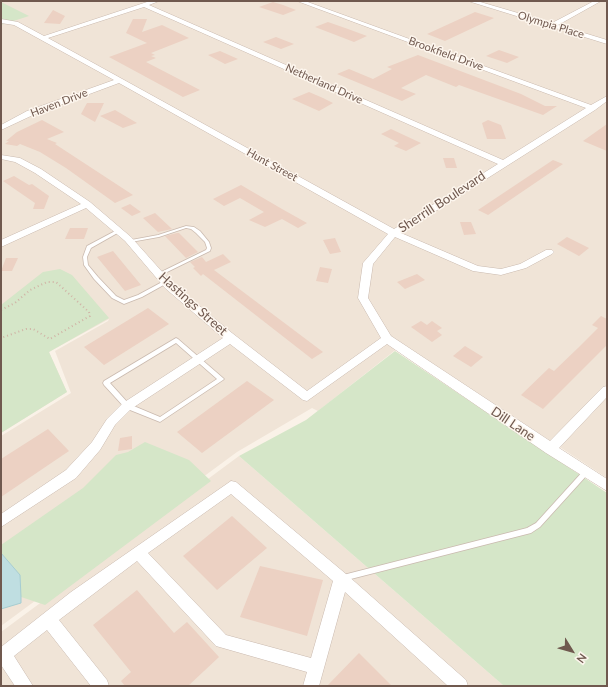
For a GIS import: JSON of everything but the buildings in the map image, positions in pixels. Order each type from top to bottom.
[{"type":"street","points":[[43,38],[156,1]]},
{"type":"street","name":"Brookfield Drive","points":[[300,1],[592,108]]},
{"type":"street","name":"Olympia Place","points":[[471,1],[607,42]]},
{"type":"street","points":[[552,26],[598,1]]},
{"type":"street","name":"Netherland Drive","points":[[144,5],[504,163]]},
{"type":"street","name":"Hunt Street","points":[[1,21],[16,23],[394,233],[476,269],[501,272],[523,266],[549,252]]},
{"type":"street","name":"Haven Drive","points":[[2,126],[30,113],[118,81]]},
{"type":"street","name":"Sherrill Boulevard","points":[[418,362],[386,339],[363,298],[368,263],[394,233],[607,98]]},
{"type":"street","name":"Hastings Street","points":[[1,157],[17,160],[38,171],[87,204],[131,242],[162,278],[230,338],[307,397],[386,339]]},
{"type":"street","points":[[1,244],[87,204]]},
{"type":"street","points":[[1,521],[71,474],[96,446],[111,422],[127,406],[230,338]]},
{"type":"street","name":"Dill Lane","points":[[418,362],[607,486]]},
{"type":"street","points":[[550,449],[607,390]]},
{"type":"street","points":[[25,686],[2,656],[48,619],[138,552],[231,486],[341,579],[460,686]]},
{"type":"street","points":[[138,552],[221,641],[316,667]]},
{"type":"street","points":[[311,686],[341,579]]},
{"type":"street","points":[[48,619],[101,686]]},
{"type":"lane","points":[[119,231],[89,247],[85,257],[86,265],[96,278],[114,297],[124,302],[208,251],[209,248],[207,242],[198,232],[192,228],[186,227],[159,236],[131,242]]},
{"type":"lane","points":[[176,340],[221,379],[160,420],[127,406],[106,383],[176,340]]},
{"type":"lane","points":[[341,579],[529,531],[538,525],[586,472]]},
{"type":"path","points":[[1,310],[15,303],[30,290],[47,282],[56,282],[60,284],[89,312],[90,316],[50,339],[33,329],[26,329],[1,338]]},
{"type":"shaded area","points":[[1,1],[607,1],[607,478],[403,344],[318,411],[312,408],[237,452],[1,626],[1,436],[71,393],[55,351],[108,321],[109,319],[49,352],[67,392],[1,433]]},
{"type":"shaded area","points":[[239,456],[504,686],[1,686],[1,632]]},
{"type":"green space","points":[[1,2],[29,16],[1,25]]},
{"type":"green space","points":[[60,269],[72,275],[109,318],[49,352],[67,392],[1,433],[1,305],[43,272]]},
{"type":"green space","points":[[395,351],[607,493],[607,686],[504,686],[239,456],[306,420]]},
{"type":"green space","points":[[145,442],[189,460],[211,481],[45,605],[21,597],[20,575],[1,553],[1,545],[83,488],[116,455],[128,452]]},
{"type":"water","points":[[1,553],[20,575],[21,603],[1,609]]}]
